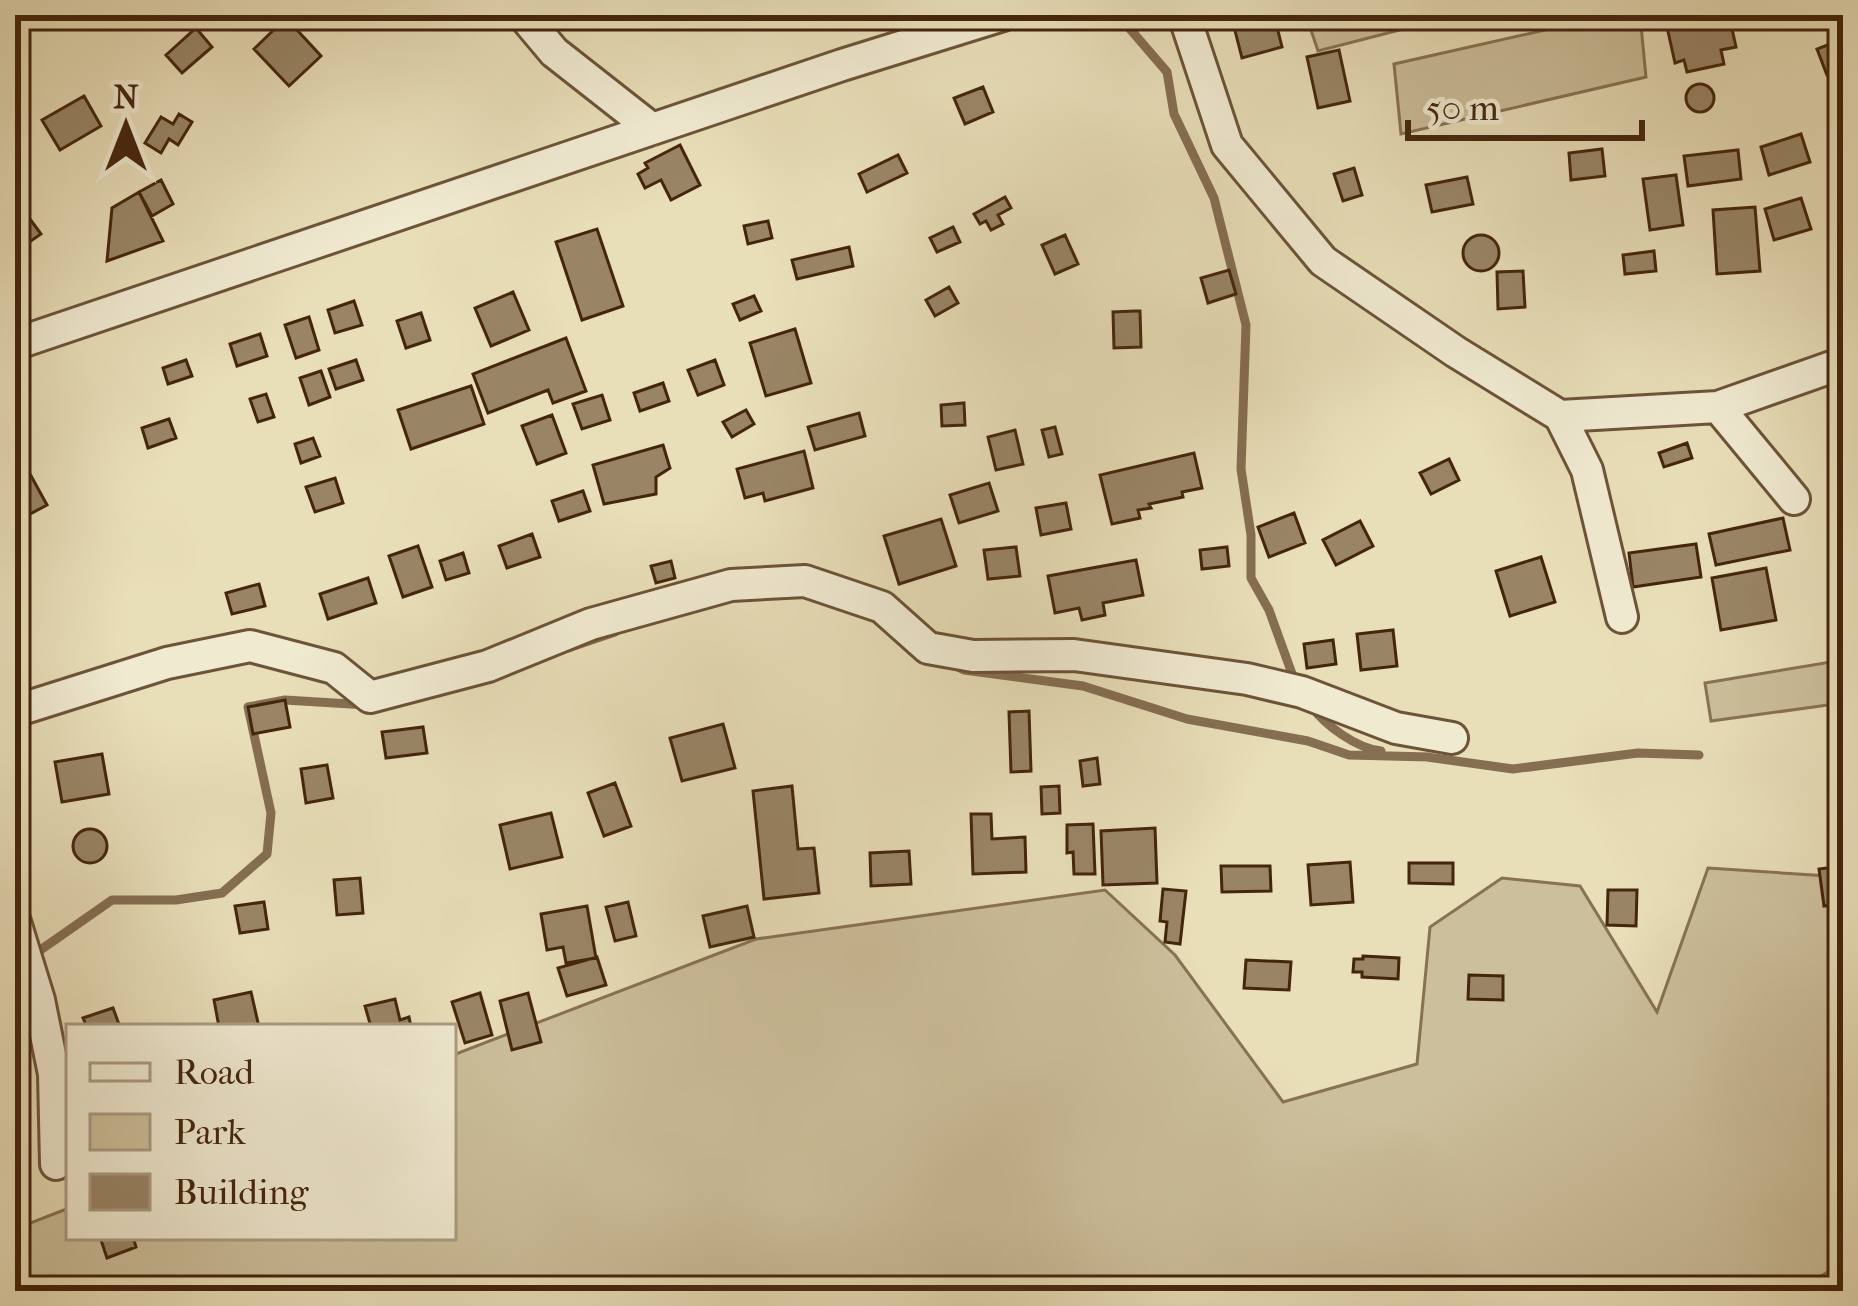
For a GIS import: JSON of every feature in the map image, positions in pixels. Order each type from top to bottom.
[{"type":"street","points":[[523,15],[554,52],[652,130]]},
{"type":"street","points":[[20,334],[1003,15]]},
{"type":"street","points":[[1184,15],[1227,145],[1323,261],[1560,416],[1587,470],[1622,617]]},
{"type":"street","points":[[1560,416],[1718,407],[1843,362]]},
{"type":"street","points":[[1718,407],[1794,499]]},
{"type":"street","points":[[15,711],[167,663],[250,646],[334,668],[370,697],[488,666],[591,624],[731,585],[805,581],[882,607],[928,648],[973,656],[1074,655],[1246,679],[1302,692],[1396,728],[1452,738]]},
{"type":"street","points":[[15,922],[39,1000],[54,1074],[56,1164]]},
{"type":"green space","points":[[1306,15],[1458,15],[1318,51]]},
{"type":"green space","points":[[1594,15],[1640,15],[1646,77],[1401,134],[1394,64],[1594,19]]},
{"type":"green space","points":[[1843,660],[1843,703],[1711,721],[1705,683]]},
{"type":"green space","points":[[1708,868],[1843,877],[1843,1262],[1798,1291],[15,1291],[15,1229],[66,1209],[66,1240],[456,1240],[456,1054],[756,939],[1105,890],[1175,955],[1283,1102],[1417,1064],[1430,927],[1502,878],[1580,886],[1657,1012]]},
{"type":"building","points":[[1231,15],[1274,15],[1282,47],[1242,58]]},
{"type":"building","points":[[1674,15],[1729,15],[1736,47],[1721,50],[1724,64],[1687,72],[1684,60],[1675,63],[1667,27],[1676,25]]},
{"type":"building","points":[[286,18],[321,56],[289,86],[254,49]]},
{"type":"building","points":[[196,28],[212,47],[182,73],[166,55]]},
{"type":"building","points":[[1843,39],[1843,69],[1827,75],[1817,49]]},
{"type":"building","points":[[1339,50],[1350,101],[1318,108],[1307,57]]},
{"type":"building","points":[[1700,84],[1710,88],[1714,98],[1710,108],[1700,112],[1690,108],[1686,98],[1690,88]]},
{"type":"building","points":[[983,87],[993,112],[965,124],[954,98]]},
{"type":"building","points":[[84,96],[101,126],[60,150],[42,120]]},
{"type":"building","points":[[179,114],[192,122],[178,145],[169,139],[161,153],[145,143],[161,117],[173,124]]},
{"type":"building","points":[[1801,134],[1810,162],[1769,175],[1761,147]]},
{"type":"building","points":[[680,145],[700,185],[671,200],[661,180],[645,188],[638,174],[648,168],[645,163]]},
{"type":"building","points":[[1602,149],[1605,176],[1571,180],[1569,153]]},
{"type":"building","points":[[1738,150],[1741,179],[1688,186],[1684,156]]},
{"type":"building","points":[[898,155],[907,173],[867,192],[859,174]]},
{"type":"building","points":[[1354,168],[1362,195],[1343,201],[1334,174]]},
{"type":"building","points":[[1676,175],[1683,225],[1650,230],[1643,179]]},
{"type":"building","points":[[1467,177],[1473,204],[1432,212],[1426,185]]},
{"type":"building","points":[[161,180],[173,204],[152,216],[139,192]]},
{"type":"building","points":[[139,192],[163,241],[107,261],[112,208]]},
{"type":"building","points":[[1005,197],[1011,208],[998,215],[1003,224],[991,230],[986,221],[980,224],[974,214]]},
{"type":"building","points":[[1801,198],[1811,229],[1774,240],[1765,209]]},
{"type":"building","points":[[21,207],[41,234],[15,252],[15,211]]},
{"type":"building","points":[[1755,207],[1760,271],[1717,274],[1713,210]]},
{"type":"building","points":[[768,221],[772,238],[748,244],[744,226]]},
{"type":"building","points":[[953,227],[960,242],[937,252],[930,238]]},
{"type":"building","points":[[597,229],[623,306],[582,320],[556,242]]},
{"type":"building","points":[[1065,235],[1078,264],[1055,274],[1042,245]]},
{"type":"building","points":[[1481,235],[1494,240],[1499,253],[1494,266],[1481,271],[1468,266],[1463,253],[1468,240]]},
{"type":"building","points":[[849,247],[853,266],[797,279],[792,260]]},
{"type":"building","points":[[1654,251],[1656,271],[1625,274],[1623,255]]},
{"type":"building","points":[[1229,270],[1236,294],[1208,303],[1201,278]]},
{"type":"building","points":[[1523,271],[1525,307],[1498,309],[1497,272]]},
{"type":"building","points":[[949,287],[958,303],[935,316],[926,300]]},
{"type":"building","points":[[513,292],[529,330],[491,346],[475,308]]},
{"type":"building","points":[[754,296],[761,311],[740,320],[733,304]]},
{"type":"building","points":[[354,301],[362,325],[335,333],[328,310]]},
{"type":"building","points":[[1140,311],[1141,347],[1114,348],[1113,312]]},
{"type":"building","points":[[421,313],[430,340],[406,348],[397,321]]},
{"type":"building","points":[[309,317],[319,350],[296,358],[285,325]]},
{"type":"building","points":[[795,329],[811,383],[766,396],[750,343]]},
{"type":"building","points":[[260,334],[267,356],[237,366],[230,344]]},
{"type":"building","points":[[566,338],[586,391],[553,403],[548,390],[488,413],[473,374]]},
{"type":"building","points":[[186,360],[192,376],[168,384],[163,368]]},
{"type":"building","points":[[356,360],[363,380],[336,389],[329,369]]},
{"type":"building","points":[[715,360],[724,385],[698,395],[688,370]]},
{"type":"building","points":[[321,371],[330,397],[309,405],[300,378]]},
{"type":"building","points":[[663,383],[669,401],[640,411],[634,393]]},
{"type":"building","points":[[471,386],[484,424],[411,449],[398,410]]},
{"type":"building","points":[[266,394],[274,417],[258,422],[250,399]]},
{"type":"building","points":[[602,395],[610,420],[582,429],[573,404]]},
{"type":"building","points":[[964,403],[965,425],[942,426],[941,405]]},
{"type":"building","points":[[746,410],[754,424],[732,437],[723,422]]},
{"type":"building","points":[[859,413],[865,436],[815,450],[808,427]]},
{"type":"building","points":[[552,415],[566,453],[537,464],[522,426]]},
{"type":"building","points":[[169,419],[176,438],[148,448],[142,428]]},
{"type":"building","points":[[1055,427],[1062,454],[1049,457],[1042,430]]},
{"type":"building","points":[[1015,430],[1023,464],[996,470],[988,437]]},
{"type":"building","points":[[313,438],[320,456],[301,463],[295,444]]},
{"type":"building","points":[[1687,443],[1692,458],[1664,467],[1659,453]]},
{"type":"building","points":[[663,445],[670,468],[656,477],[656,494],[604,504],[593,465]]},
{"type":"building","points":[[804,451],[813,488],[765,501],[763,493],[745,498],[737,469]]},
{"type":"building","points":[[1194,453],[1202,488],[1149,504],[1151,508],[1138,510],[1140,518],[1112,524],[1100,475]]},
{"type":"building","points":[[1449,459],[1459,480],[1431,494],[1420,473]]},
{"type":"building","points":[[30,474],[47,505],[15,522],[15,482]]},
{"type":"building","points":[[335,478],[343,503],[315,512],[306,487]]},
{"type":"building","points":[[989,483],[998,511],[959,523],[950,495]]},
{"type":"building","points":[[583,491],[590,511],[559,521],[552,501]]},
{"type":"building","points":[[1066,503],[1071,529],[1041,535],[1036,508]]},
{"type":"building","points":[[1294,513],[1305,543],[1269,557],[1258,527]]},
{"type":"building","points":[[1783,518],[1790,550],[1716,565],[1709,534]]},
{"type":"building","points":[[941,519],[956,566],[899,584],[884,536]]},
{"type":"building","points":[[1360,521],[1373,546],[1336,565],[1323,540]]},
{"type":"building","points":[[532,534],[540,557],[507,568],[499,546]]},
{"type":"building","points":[[1696,544],[1701,577],[1633,587],[1629,553]]},
{"type":"building","points":[[418,546],[432,587],[403,597],[389,556]]},
{"type":"building","points":[[1016,547],[1020,576],[988,579],[984,550]]},
{"type":"building","points":[[1227,547],[1229,566],[1202,569],[1200,550]]},
{"type":"building","points":[[463,553],[469,573],[446,580],[440,561]]},
{"type":"building","points":[[1541,557],[1555,602],[1510,616],[1496,571]]},
{"type":"building","points":[[1136,560],[1143,595],[1103,603],[1105,615],[1082,620],[1079,608],[1055,613],[1048,576]]},
{"type":"building","points":[[671,561],[675,578],[656,583],[651,566]]},
{"type":"building","points":[[1766,568],[1776,620],[1721,630],[1712,578]]},
{"type":"building","points":[[368,578],[376,603],[328,619],[320,594]]},
{"type":"building","points":[[259,584],[265,606],[232,614],[226,593]]},
{"type":"building","points":[[1393,630],[1397,666],[1361,670],[1357,634]]},
{"type":"building","points":[[1333,640],[1336,664],[1307,668],[1304,644]]},
{"type":"building","points":[[285,700],[290,727],[253,734],[248,707]]},
{"type":"building","points":[[1029,711],[1031,771],[1011,772],[1009,712]]},
{"type":"building","points":[[723,724],[735,768],[682,781],[670,738]]},
{"type":"building","points":[[423,727],[427,753],[386,758],[382,732]]},
{"type":"building","points":[[102,754],[109,794],[62,802],[55,762]]},
{"type":"building","points":[[1097,758],[1100,784],[1083,786],[1080,761]]},
{"type":"building","points":[[327,765],[333,798],[306,803],[301,769]]},
{"type":"building","points":[[615,783],[631,826],[604,836],[588,793]]},
{"type":"building","points":[[792,786],[798,849],[814,848],[819,893],[764,899],[753,791]]},
{"type":"building","points":[[1059,786],[1060,813],[1042,814],[1041,787]]},
{"type":"building","points":[[551,813],[562,857],[510,869],[500,825]]},
{"type":"building","points":[[971,814],[991,814],[992,839],[1025,837],[1026,872],[973,874]]},
{"type":"building","points":[[1093,824],[1095,874],[1074,874],[1073,852],[1067,853],[1067,825]]},
{"type":"building","points":[[1155,828],[1157,883],[1103,885],[1101,831]]},
{"type":"building","points":[[90,829],[102,834],[107,846],[102,858],[90,863],[78,858],[73,846],[78,834]]},
{"type":"building","points":[[909,851],[911,884],[871,886],[870,853]]},
{"type":"building","points":[[1350,862],[1353,902],[1311,905],[1308,865]]},
{"type":"building","points":[[1409,863],[1453,863],[1453,884],[1409,883]]},
{"type":"building","points":[[1221,866],[1270,866],[1271,891],[1222,892]]},
{"type":"building","points":[[1843,866],[1843,904],[1824,906],[1819,869]]},
{"type":"building","points":[[360,878],[363,913],[337,915],[334,880]]},
{"type":"building","points":[[1163,889],[1186,891],[1180,944],[1165,942],[1167,922],[1160,921]]},
{"type":"building","points":[[1608,890],[1637,890],[1636,926],[1607,925]]},
{"type":"building","points":[[264,902],[268,929],[240,933],[235,906]]},
{"type":"building","points":[[628,902],[636,936],[615,941],[606,907]]},
{"type":"building","points":[[587,906],[596,958],[566,963],[563,947],[547,950],[541,914]]},
{"type":"building","points":[[747,906],[754,937],[710,947],[703,916]]},
{"type":"building","points":[[597,957],[606,985],[567,996],[558,968]]},
{"type":"building","points":[[1399,958],[1398,979],[1353,972],[1354,959]]},
{"type":"building","points":[[1246,960],[1291,962],[1289,990],[1244,988]]},
{"type":"building","points":[[1469,975],[1503,976],[1503,1000],[1468,999]]},
{"type":"building","points":[[251,992],[258,1024],[218,1024],[214,1000]]},
{"type":"building","points":[[480,993],[492,1035],[465,1043],[452,1002]]},
{"type":"building","points":[[528,993],[541,1042],[512,1050],[500,1001]]},
{"type":"building","points":[[395,999],[400,1020],[409,1017],[410,1024],[370,1024],[365,1006]]},
{"type":"building","points":[[113,1008],[119,1024],[86,1024],[83,1018]]},
{"type":"building","points":[[101,1240],[134,1240],[136,1247],[107,1258]]},
{"type":"waterway","points":[[1118,15],[1167,72],[1174,114],[1214,198],[1246,325],[1241,469],[1251,535],[1251,578],[1269,610],[1295,682]]},
{"type":"waterway","points":[[568,648],[615,632]]},
{"type":"waterway","points":[[955,665],[1083,686],[1187,719],[1308,741],[1349,755],[1429,757]]},
{"type":"waterway","points":[[29,958],[112,900],[176,900],[222,893],[267,854],[271,813],[248,707],[285,700],[367,705]]},
{"type":"waterway","points":[[1311,706],[1342,735],[1381,751]]},
{"type":"waterway","points":[[1427,757],[1513,769],[1638,753],[1699,755]]}]
